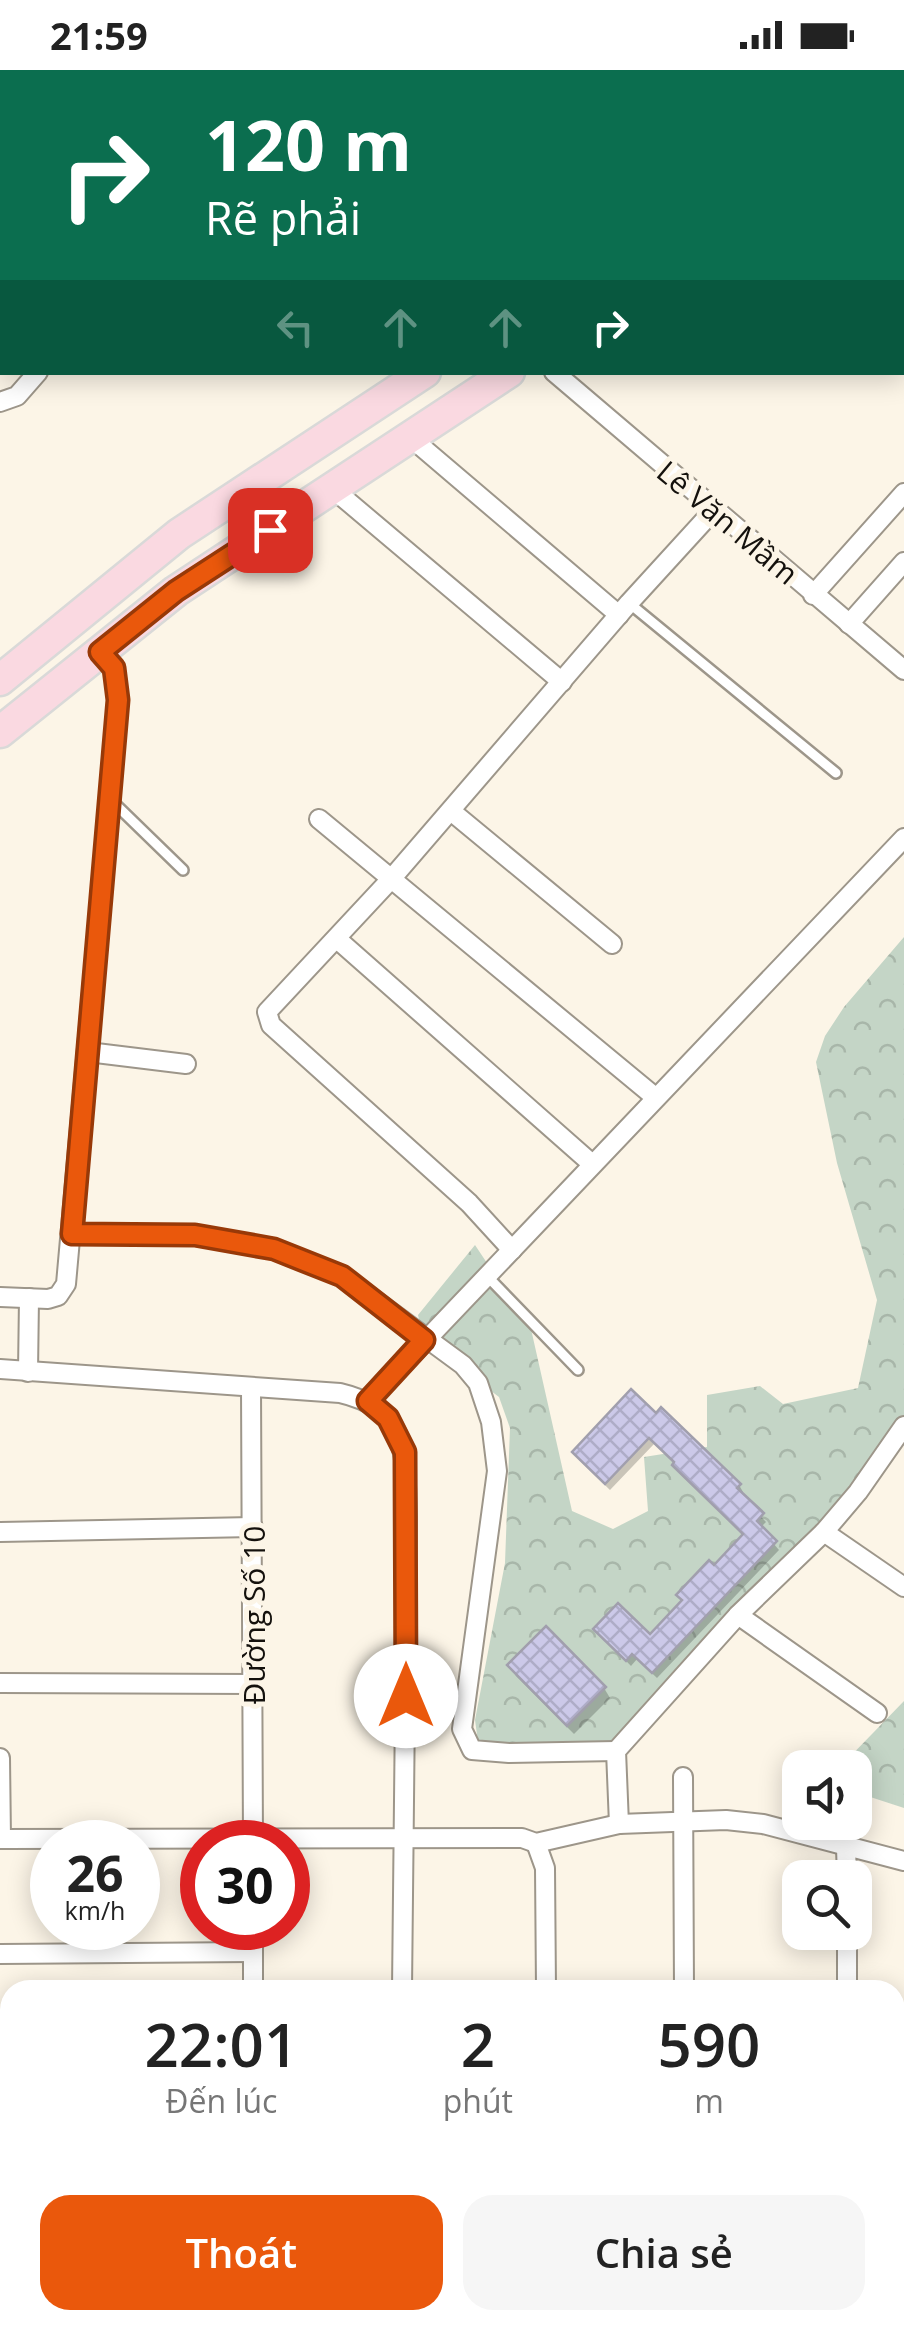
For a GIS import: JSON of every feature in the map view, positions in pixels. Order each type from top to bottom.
[{"type":"main road","points":[[0,680],[179,534],[420,375]]},
{"type":"main road","points":[[0,732],[176,591],[503,375]]},
{"type":"street","points":[[0,402],[18,396],[36,375]]},
{"type":"street","name":"Lê Văn Mầm","points":[[557,375],[904,670]]},
{"type":"street","points":[[410,437],[624,609]]},
{"type":"street","points":[[334,489],[562,682]]},
{"type":"street","points":[[813,595],[904,493]]},
{"type":"street","points":[[512,1250],[469,1203],[271,1025],[267,1012],[392,878],[713,511]]},
{"type":"street","points":[[849,624],[904,562]]},
{"type":"street","points":[[0,1297],[58,1296],[66,1284],[118,682],[114,668],[100,652]]},
{"type":"street","points":[[451,811],[612,944]]},
{"type":"street","points":[[319,819],[655,1097]]},
{"type":"street","points":[[368,1401],[903,839]]},
{"type":"street","points":[[337,939],[592,1163]]},
{"type":"street","points":[[88,1052],[186,1064]]},
{"type":"street","points":[[72,1234],[195,1235],[274,1249],[342,1276],[424,1340],[462,1364],[478,1383],[492,1422],[497,1471],[462,1729],[466,1744],[472,1750],[509,1753],[616,1751]]},
{"type":"street","points":[[28,1372],[29,1298]]},
{"type":"street","points":[[0,1369],[340,1393],[368,1401],[388,1418],[405,1452],[402,1980]]},
{"type":"street","name":"Đường Số 10","points":[[251,1387],[253,1820]]},
{"type":"street","points":[[619,1824],[616,1751],[738,1615],[824,1532],[858,1492],[904,1426]]},
{"type":"street","points":[[0,1532],[253,1527]]},
{"type":"street","points":[[824,1532],[904,1587]]},
{"type":"street","points":[[738,1615],[877,1713]]},
{"type":"street","points":[[0,1684],[254,1684]]},
{"type":"street","points":[[0,1758],[1,1839],[180,1840]]},
{"type":"street","points":[[683,1777],[684,1980]]},
{"type":"street","points":[[310,1840],[522,1838],[536,1843],[619,1824],[726,1820],[763,1824],[904,1861]]},
{"type":"street","points":[[536,1843],[545,1868],[546,1980]]},
{"type":"street","points":[[846,1848],[846,1860]]},
{"type":"street","points":[[847,1950],[848,1980]]},
{"type":"street","points":[[0,1954],[253,1952],[253,1980]]},
{"type":"lane","points":[[624,609],[836,773]]},
{"type":"lane","points":[[110,799],[183,870]]},
{"type":"lane","points":[[486,1276],[578,1370]]},
{"type":"green space","points":[[904,937],[904,1425],[616,1751],[480,1756],[475,1720],[505,1563],[510,1428],[499,1397],[424,1340],[418,1315],[475,1245],[531,1329],[572,1511],[613,1529],[648,1511],[644,1457],[707,1447],[707,1395],[760,1386],[783,1404],[858,1388],[877,1300],[837,1163],[816,1062],[825,1036],[844,1007]]},
{"type":"green space","points":[[904,1701],[904,1808],[872,1798],[872,1750],[856,1750]]},
{"type":"building","points":[[631,1389],[656,1413],[661,1407],[741,1484],[737,1488],[764,1513],[757,1521],[777,1541],[652,1673],[632,1654],[626,1661],[593,1629],[618,1603],[650,1634],[682,1600],[676,1595],[709,1560],[714,1565],[743,1534],[649,1438],[605,1484],[572,1452]]},
{"type":"building","points":[[546,1626],[606,1687],[567,1726],[507,1665]]},
{"type":"route","points":[[270,530],[176,591],[100,652],[114,668],[118,700],[72,1234],[195,1235],[274,1249],[342,1276],[424,1340],[368,1401],[388,1418],[405,1452],[406,1696]]}]
